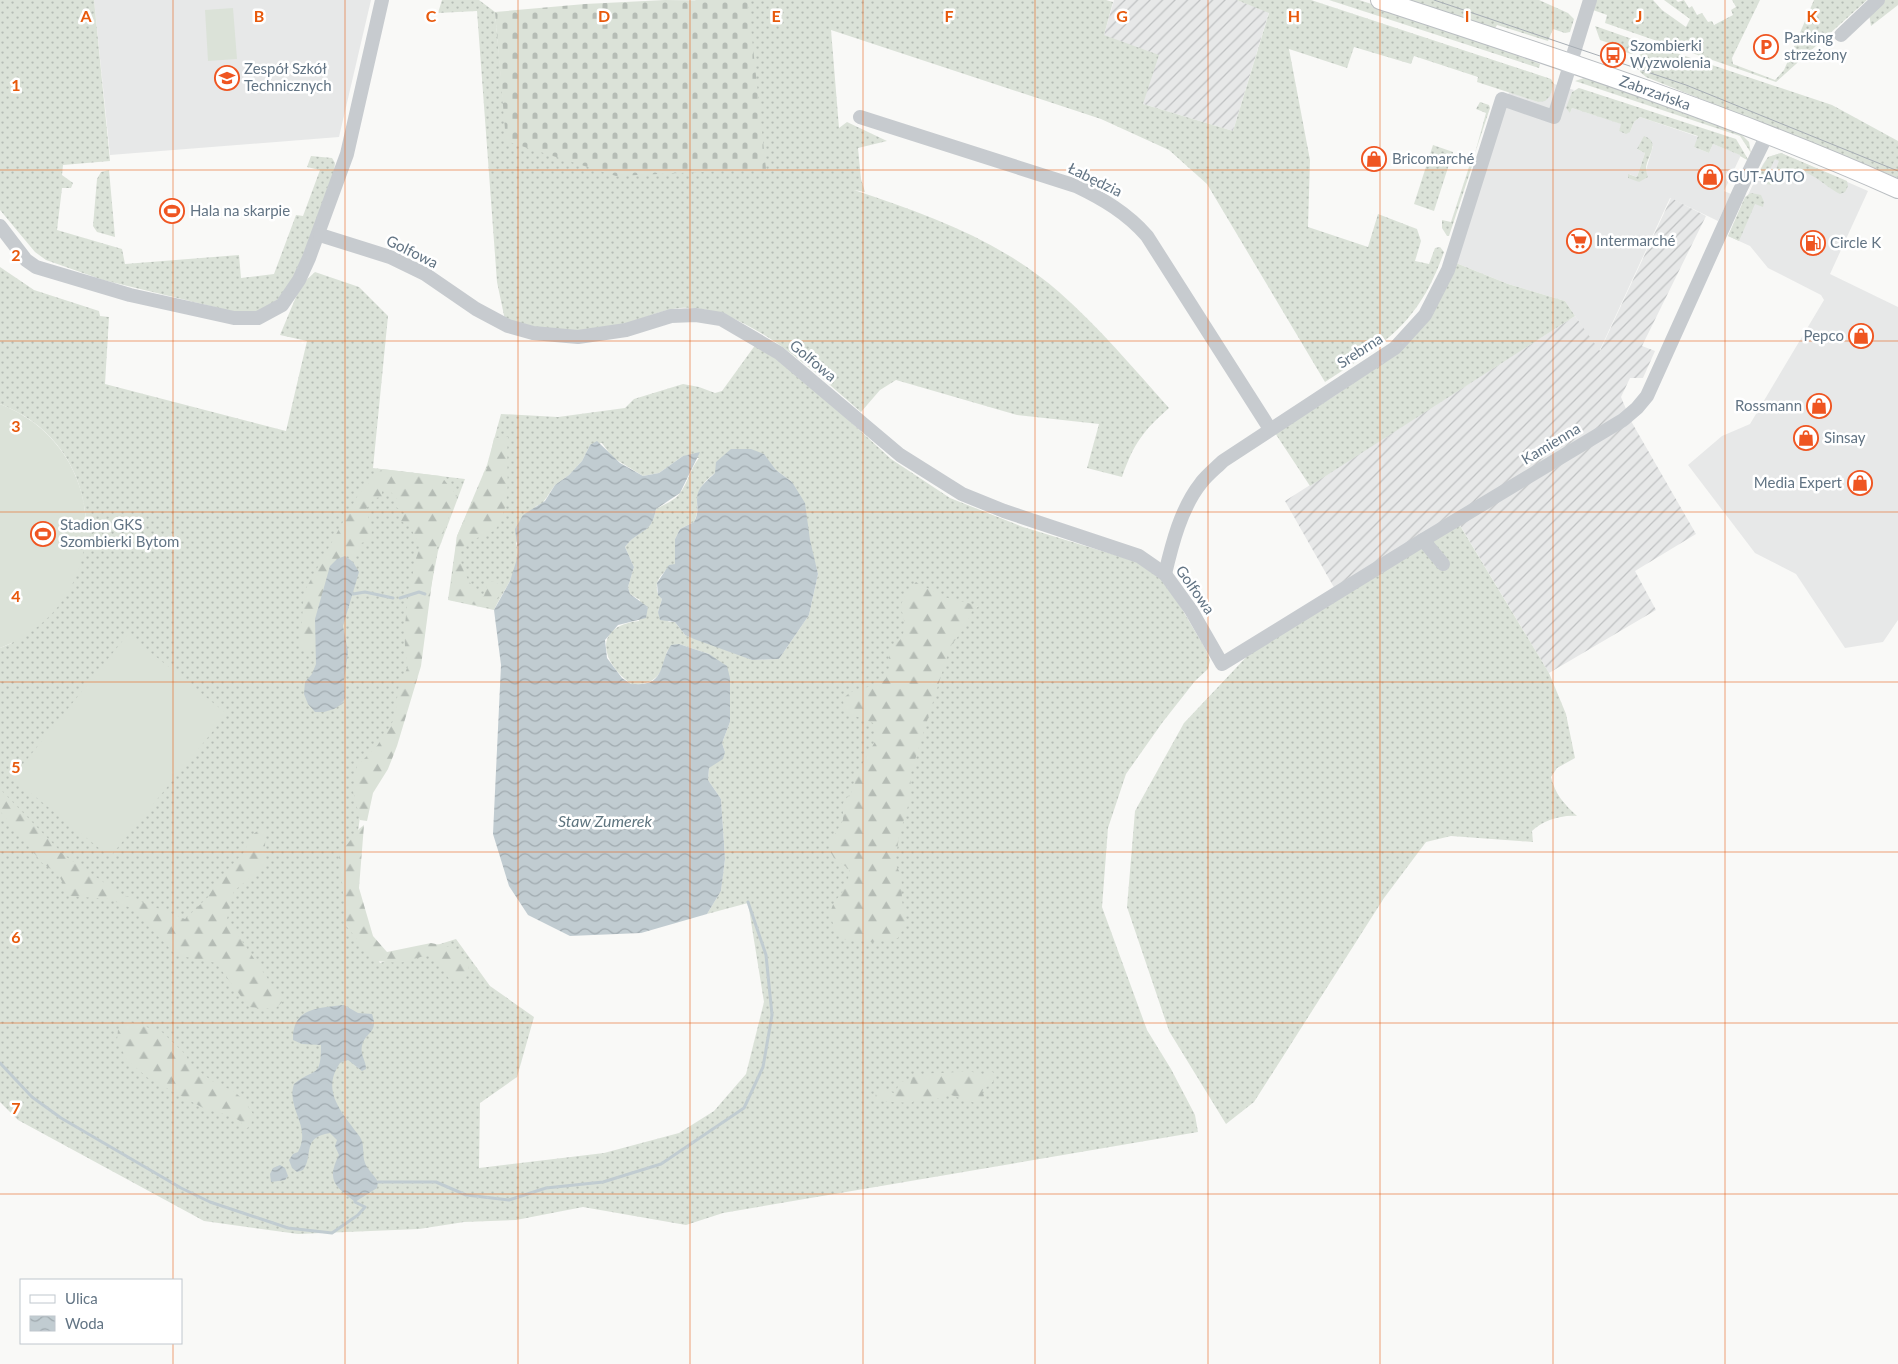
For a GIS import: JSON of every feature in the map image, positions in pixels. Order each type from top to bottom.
[{"type":"main road","name":"Zabrzańska","points":[[1380,0],[1570,64],[1767,135],[1898,189]]},
{"type":"street","points":[[0,226],[26,260],[36,267],[130,295],[234,318],[258,318],[282,304],[299,280],[320,235],[347,154],[382,0]]},
{"type":"street","points":[[1570,64],[1590,0]]},
{"type":"street","points":[[1841,34],[1878,0]]},
{"type":"street","name":"Srebrna","points":[[1165,574],[1172,542],[1200,484],[1223,460],[1395,348],[1425,315],[1448,270],[1502,99],[1554,117],[1570,64]]},
{"type":"street","name":"Łabędzia","points":[[860,117],[1076,186],[1122,211],[1147,236],[1270,428]]},
{"type":"street","name":"Kamienna","points":[[1222,664],[1623,420],[1637,408],[1647,396],[1740,190],[1767,135]]},
{"type":"street","name":"Golfowa","points":[[320,235],[390,257],[425,274],[476,309],[508,326],[533,333],[578,337],[626,330],[671,316],[696,315],[721,319],[779,353],[900,455],[962,494],[1004,511],[1139,556],[1165,574],[1192,610],[1222,664]]},
{"type":"street","points":[[1423,540],[1443,564]]},
{"type":"shaded area","name":"Zespół Szkół Technicznych","points":[[94,0],[371,0],[339,137],[110,155]]},
{"type":"shaded area","points":[[1114,0],[1237,0],[1269,12],[1233,131],[1143,104],[1104,35]]},
{"type":"shaded area","points":[[1554,84],[1574,90],[1572,92],[1570,113],[1572,108],[1622,124],[1619,131],[1630,132],[1634,122],[1640,117],[1699,137],[1694,147],[1709,153],[1713,144],[1741,155],[1724,191],[1731,194],[1718,221],[1670,198],[1599,352],[1565,301],[1508,284],[1456,263],[1509,92],[1538,102],[1550,95]],"holes":[[[1653,146],[1646,170],[1639,182],[1629,174],[1637,177],[1645,153],[1637,149]]]},
{"type":"shaded area","points":[[1781,153],[1868,191],[1830,274],[1898,307],[1898,620],[1883,642],[1845,648],[1796,574],[1755,553],[1688,465],[1722,436],[1750,424],[1824,300],[1821,295],[1768,268],[1750,246],[1728,236],[1763,164],[1768,157]]},
{"type":"shaded area","points":[[1671,198],[1706,216],[1642,346],[1655,351],[1643,378],[1630,378],[1621,397],[1631,421],[1696,534],[1635,571],[1656,610],[1549,673],[1455,517],[1336,591],[1285,501],[1575,316],[1600,351]]},
{"type":"green space","points":[[0,0],[94,0],[110,161],[63,165],[62,175],[73,183],[71,188],[62,188],[57,230],[122,249],[125,264],[239,255],[241,278],[274,274],[296,215],[303,216],[320,170],[307,167],[311,156],[332,158],[335,163],[334,172],[296,276],[278,299],[262,311],[231,311],[103,280],[46,260],[35,252],[0,210]]},
{"type":"green space","points":[[442,0],[479,0],[495,12],[507,141],[696,0],[1106,0],[1113,2],[1104,35],[1159,55],[1143,104],[1233,131],[1269,13],[1237,0],[1311,0],[1551,79],[1554,84],[1550,96],[1545,101],[1538,102],[1477,82],[1478,77],[1414,56],[1411,64],[1354,47],[1347,68],[1289,49],[1310,160],[1308,227],[1368,247],[1378,214],[1417,229],[1421,241],[1415,261],[1429,264],[1435,248],[1440,247],[1444,252],[1423,297],[1398,329],[1366,355],[1325,382],[1207,184],[1169,150],[1101,119],[831,30],[839,128],[847,122],[887,141],[858,148],[861,179],[865,192],[854,190],[936,219],[988,244],[1037,274],[1088,319],[1169,408],[1140,438],[1122,477],[1087,468],[1099,424],[1017,415],[896,380],[880,390],[861,412],[777,343],[753,328],[728,316],[704,309],[672,309],[605,329],[576,332],[549,330],[505,320],[497,282],[477,11],[438,13]]},
{"type":"green space","points":[[665,0],[748,1],[766,169],[616,176],[506,141],[495,12],[585,4]]},
{"type":"green space","points":[[1329,0],[1359,0],[1422,20],[1540,64],[1539,68]]},
{"type":"green space","points":[[1402,0],[1539,0],[1568,13],[1574,19],[1570,32],[1565,33],[1553,29],[1548,41],[1497,25],[1494,30]]},
{"type":"green space","points":[[1596,0],[1653,0],[1662,10],[1686,27],[1690,19],[1664,0],[1676,0],[1678,2],[1684,0],[1689,8],[1692,6],[1697,15],[1702,13],[1708,22],[1712,21],[1714,25],[1733,15],[1731,10],[1736,7],[1732,0],[1760,0],[1732,58],[1733,64],[1775,80],[1784,70],[1814,0],[1867,0],[1776,82],[1605,23],[1607,15],[1593,10]]},
{"type":"green space","points":[[1883,0],[1898,0],[1898,5],[1871,26],[1869,14]]},
{"type":"green space","points":[[233,8],[237,59],[208,61],[205,10]]},
{"type":"green space","points":[[1595,26],[1652,46],[1631,54],[1617,49],[1618,46],[1600,40]]},
{"type":"green space","points":[[1658,47],[1832,105],[1898,141],[1898,178],[1646,77],[1640,72],[1639,55]]},
{"type":"green space","points":[[1584,78],[1639,96],[1741,134],[1749,142],[1751,153],[1740,136],[1575,81]]},
{"type":"green space","points":[[1579,88],[1736,139],[1749,161],[1740,155],[1713,144],[1709,153],[1694,147],[1698,136],[1640,117],[1634,122],[1630,132],[1626,134],[1619,131],[1621,124],[1572,108],[1570,113],[1566,108],[1572,92]]},
{"type":"green space","points":[[1480,102],[1489,105],[1490,108],[1475,153],[1486,113],[1476,109]]},
{"type":"green space","points":[[1644,136],[1652,142],[1653,146],[1646,170],[1648,177],[1639,182],[1628,178],[1628,174],[1637,177],[1645,153],[1637,149]]},
{"type":"green space","points":[[1433,145],[1453,152],[1434,211],[1414,204]]},
{"type":"green space","points":[[1781,153],[1847,181],[1848,186],[1845,192],[1840,194],[1813,176],[1797,169],[1783,172],[1776,169],[1779,161],[1775,159],[1767,175],[1772,177],[1775,171],[1779,173],[1777,178],[1780,180],[1773,185],[1765,183],[1760,178],[1759,172],[1768,157]]},
{"type":"green space","points":[[1472,158],[1474,160],[1449,236],[1447,236],[1442,228],[1442,220],[1451,222]]},
{"type":"green space","points":[[109,170],[115,237],[97,232],[93,226],[97,179],[101,172]]},
{"type":"green space","points":[[1751,193],[1761,195],[1764,202],[1763,207],[1755,204],[1739,241],[1728,236],[1745,197]]},
{"type":"green space","points":[[1456,263],[1508,284],[1565,301],[1575,316],[1310,486],[1275,433],[1336,395],[1398,351]]},
{"type":"green space","points":[[0,267],[34,290],[99,311],[100,316],[109,317],[105,384],[286,431],[307,341],[280,335],[301,285],[315,272],[359,287],[388,316],[373,468],[465,479],[438,551],[417,660],[395,733],[366,771],[351,885],[357,928],[380,963],[456,939],[490,986],[534,1017],[517,1077],[480,1103],[479,1168],[604,1153],[679,1133],[714,1111],[746,1074],[764,1002],[748,903],[707,914],[721,891],[725,859],[721,799],[708,780],[709,768],[725,752],[722,743],[730,722],[730,678],[709,654],[679,644],[667,651],[661,671],[653,680],[647,683],[631,684],[613,665],[606,646],[608,637],[614,630],[624,624],[639,621],[640,600],[630,594],[628,587],[634,567],[625,547],[648,527],[656,509],[678,496],[699,458],[683,456],[659,473],[643,476],[612,457],[602,443],[590,445],[582,461],[569,475],[555,485],[542,504],[536,506],[516,543],[518,560],[512,577],[494,610],[448,600],[457,536],[487,465],[501,414],[558,417],[625,408],[634,399],[683,384],[715,393],[722,391],[756,344],[792,368],[891,459],[950,498],[1023,527],[1138,562],[1160,578],[1172,592],[1210,660],[1208,669],[1195,681],[1162,723],[1126,774],[1108,828],[1102,907],[1147,1030],[1171,1069],[1195,1115],[1198,1132],[723,1213],[686,1225],[583,1207],[516,1220],[464,1222],[419,1229],[298,1234],[204,1221],[18,1120],[0,1102],[0,648],[12,643],[86,522],[84,502],[79,484],[61,450],[35,423],[0,404]],"holes":[[[763,454],[776,470],[792,482],[818,574],[809,615],[779,659],[752,660],[685,635],[675,622],[669,622],[658,612],[662,599],[658,594],[657,584],[662,575],[675,564],[675,539],[680,529],[694,522],[697,514],[698,496],[708,479],[724,468]]]},
{"type":"green space","name":"Stadion GKS Szombierki Bytom","points":[[0,404],[37,426],[64,455],[80,489],[86,526],[81,563],[65,598],[38,627],[0,648]]},
{"type":"green space","points":[[508,437],[506,503],[499,524],[495,530],[467,543],[462,549],[460,556],[464,572],[478,595],[484,596],[487,584],[493,581],[504,588],[491,608],[450,600],[457,536],[488,466],[494,438]]},
{"type":"green space","points":[[382,469],[441,476],[457,496],[436,551],[421,666],[397,746],[388,769],[373,793],[367,821],[360,820],[353,791],[357,766],[377,746],[395,718],[398,689],[408,666],[405,622],[413,572],[420,545],[410,527],[401,521],[405,513],[396,507],[397,499],[389,490],[382,491],[382,497],[375,498],[366,509],[372,530],[370,541],[361,543],[357,556],[345,556],[315,619],[316,643],[307,651],[300,646],[304,592],[358,495]]},
{"type":"green space","points":[[1459,524],[1549,673],[1566,714],[1575,758],[1557,768],[1551,777],[1555,789],[1561,798],[1577,816],[1559,817],[1541,824],[1532,831],[1533,842],[1451,836],[1426,842],[1384,898],[1254,1102],[1226,1124],[1169,1031],[1127,907],[1135,811],[1184,723],[1252,651]]},
{"type":"green space","points":[[916,582],[944,597],[979,606],[972,611],[965,627],[950,647],[911,773],[910,799],[899,837],[895,864],[901,877],[902,902],[906,919],[904,927],[898,938],[872,942],[842,939],[834,926],[831,916],[832,908],[848,880],[849,869],[834,858],[830,851],[830,843],[843,820],[843,803],[853,790],[857,773],[876,740],[876,728],[873,723],[845,712],[843,700],[853,691],[879,684],[888,675],[890,652],[903,634],[904,620],[901,605],[903,599]]},
{"type":"green space","points":[[128,634],[227,714],[110,857],[12,778]]},
{"type":"green space","points":[[0,789],[65,856],[121,894],[185,919],[208,897],[220,878],[244,852],[252,835],[266,825],[264,866],[234,891],[227,919],[283,1001],[275,1009],[249,1007],[216,963],[176,955],[131,908],[109,899],[70,896],[58,874],[42,863],[0,811]]},
{"type":"green space","points":[[364,825],[359,888],[373,936],[387,952],[431,943],[454,948],[469,967],[464,981],[450,980],[431,954],[400,963],[375,961],[347,927],[339,855]]},
{"type":"green space","points":[[130,1022],[162,1032],[185,1054],[191,1065],[212,1081],[233,1091],[243,1099],[253,1114],[251,1125],[246,1129],[240,1121],[231,1116],[205,1109],[148,1078],[127,1060],[117,1040],[118,1030]]},
{"type":"green space","points":[[967,1071],[983,1074],[991,1071],[994,1073],[994,1081],[982,1091],[984,1096],[978,1104],[948,1094],[930,1102],[921,1098],[911,1103],[878,1101],[875,1098],[876,1094],[884,1088],[895,1094],[900,1081],[907,1082],[910,1085],[912,1077]]},
{"type":"water","name":"Staw Zumerek","points":[[597,441],[620,463],[643,476],[659,473],[683,456],[700,452],[680,493],[656,509],[648,528],[625,547],[634,567],[628,587],[630,594],[648,607],[646,618],[618,625],[605,640],[607,658],[622,678],[631,684],[643,684],[651,682],[656,678],[660,673],[671,645],[679,644],[709,654],[727,666],[730,678],[730,722],[722,743],[725,752],[723,759],[709,768],[708,780],[721,799],[725,859],[721,891],[707,914],[641,933],[570,936],[528,915],[509,886],[493,834],[501,665],[494,610],[510,581],[516,562],[518,552],[515,529],[523,515],[545,501],[555,485],[569,475],[582,461],[590,445]]},
{"type":"water","points":[[731,449],[751,449],[764,454],[776,470],[792,482],[805,503],[810,540],[818,574],[809,615],[779,659],[752,660],[694,639],[685,635],[675,622],[660,620],[658,612],[662,599],[658,595],[657,583],[669,565],[675,564],[675,539],[680,529],[696,519],[697,495],[699,491],[703,484],[715,473],[716,462]]},
{"type":"water","points":[[345,556],[353,562],[359,572],[343,626],[348,652],[344,680],[345,698],[342,704],[334,709],[315,712],[308,704],[304,694],[305,682],[312,674],[316,664],[315,619],[330,566],[337,559]]},
{"type":"water","points":[[344,1005],[358,1013],[372,1014],[374,1021],[373,1029],[366,1037],[362,1046],[366,1069],[362,1071],[348,1060],[340,1063],[332,1083],[336,1102],[360,1137],[367,1168],[378,1182],[377,1188],[355,1202],[342,1192],[333,1177],[333,1171],[339,1155],[335,1146],[337,1140],[330,1133],[315,1138],[303,1170],[297,1172],[292,1168],[289,1160],[293,1154],[298,1152],[302,1143],[301,1126],[293,1102],[294,1084],[318,1068],[321,1056],[321,1045],[302,1044],[293,1040],[294,1029],[302,1015],[309,1011]]},
{"type":"water","points":[[280,1165],[285,1168],[288,1176],[285,1180],[271,1182],[270,1174],[273,1168]]},
{"type":"waterway","points":[[353,594],[365,592],[393,598]]},
{"type":"waterway","points":[[400,598],[419,592],[425,594]]},
{"type":"waterway","points":[[378,1182],[436,1182],[466,1195],[509,1200],[546,1188],[603,1182],[661,1164],[744,1108],[763,1067],[772,1015],[766,955],[748,902]]},
{"type":"waterway","points":[[0,1063],[32,1097],[61,1118],[181,1188],[210,1202],[288,1228],[332,1233],[358,1215],[365,1207],[355,1202]]},
{"type":"tram line","points":[[1434,0],[1686,85],[1898,171]]},
{"type":"place","name":"Parking strzeżony","points":[[1766,47]]},
{"type":"place","name":"Szombierki Wyzwolenia","points":[[1613,55]]},
{"type":"place","name":"Zespół Szkół Technicznych","points":[[227,78]]},
{"type":"place","name":"Bricomarché","points":[[1374,159]]},
{"type":"place","name":"GUT-AUTO","points":[[1710,177]]},
{"type":"place","name":"Hala na skarpie","points":[[172,211]]},
{"type":"place","name":"Intermarché","points":[[1579,241]]},
{"type":"place","name":"Circle K","points":[[1813,243]]},
{"type":"place","name":"Pepco","points":[[1861,336]]},
{"type":"place","name":"Rossmann","points":[[1819,406]]},
{"type":"place","name":"Sinsay","points":[[1806,438]]},
{"type":"place","name":"Media Expert","points":[[1860,483]]},
{"type":"place","name":"Stadion GKS Szombierki Bytom","points":[[43,534]]}]
